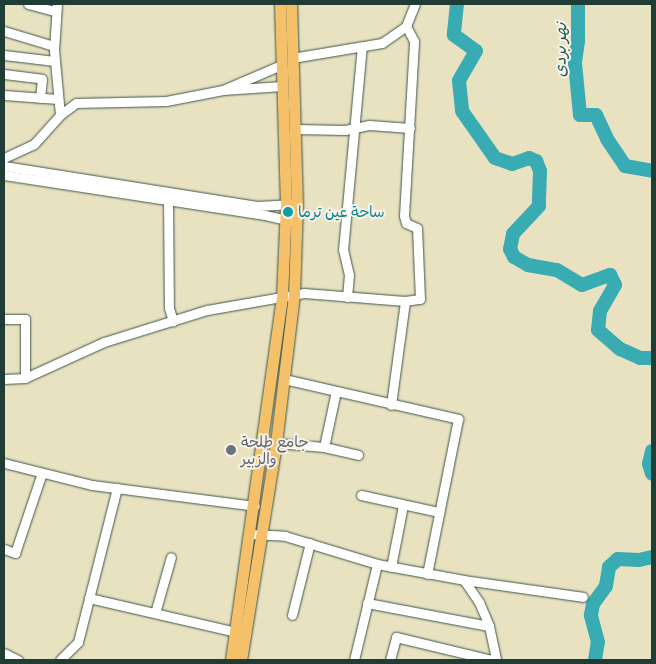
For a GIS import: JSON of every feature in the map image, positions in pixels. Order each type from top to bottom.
[{"type":"main road","points":[[280,4],[282,86],[292,205]]},
{"type":"main road","points":[[241,660],[241,633],[256,535],[276,443],[284,380],[295,129],[290,4]]},
{"type":"main road","points":[[256,535],[254,506],[288,296]]},
{"type":"main road","points":[[231,660],[241,633]]},
{"type":"street","points":[[28,4],[56,7],[54,46],[60,115]]},
{"type":"street","points":[[292,58],[382,42],[406,26],[415,4]]},
{"type":"street","points":[[4,379],[26,378],[104,342],[207,310],[288,296],[420,299],[417,228],[406,222],[404,216],[414,40],[406,26]]},
{"type":"street","points":[[4,31],[54,46]]},
{"type":"street","points":[[347,297],[349,275],[344,250],[362,46]]},
{"type":"street","points":[[4,55],[55,61]]},
{"type":"street","points":[[223,90],[281,65]]},
{"type":"street","points":[[4,74],[42,79],[40,98]]},
{"type":"street","points":[[4,158],[34,144],[60,115],[76,103],[166,101],[223,90],[282,86]]},
{"type":"street","points":[[4,95],[58,99]]},
{"type":"street","points":[[295,129],[355,128],[369,125],[410,128]]},
{"type":"street","points":[[4,166],[21,173],[292,220]]},
{"type":"street","points":[[4,175],[21,173],[257,206],[292,205]]},
{"type":"street","points":[[168,200],[169,308],[173,321]]},
{"type":"street","points":[[390,405],[405,300]]},
{"type":"street","points":[[4,319],[25,319],[26,378]]},
{"type":"street","points":[[284,380],[458,419],[427,574]]},
{"type":"street","points":[[324,447],[336,391]]},
{"type":"street","points":[[276,443],[324,447],[358,456]]},
{"type":"street","points":[[4,463],[42,473],[117,488],[254,506]]},
{"type":"street","points":[[4,549],[15,553],[42,473]]},
{"type":"street","points":[[60,660],[78,642],[117,488]]},
{"type":"street","points":[[361,495],[440,512]]},
{"type":"street","points":[[391,567],[403,505]]},
{"type":"street","points":[[256,535],[280,535],[376,564],[427,574],[583,597]]},
{"type":"street","points":[[292,615],[310,543]]},
{"type":"street","points":[[155,613],[171,557]]},
{"type":"street","points":[[354,660],[376,564]]},
{"type":"street","points":[[464,580],[479,602],[489,626],[496,660]]},
{"type":"street","points":[[89,598],[241,633]]},
{"type":"street","points":[[368,602],[489,626]]},
{"type":"street","points":[[390,660],[396,637],[492,660]]},
{"type":"street","points":[[4,653],[18,660]]},
{"type":"waterway","points":[[457,4],[454,35],[476,51],[459,81],[462,111],[495,158],[512,164],[529,158],[536,161],[540,171],[539,206],[513,234],[510,249],[514,257],[528,265],[557,270],[582,285],[610,275],[615,285],[600,311],[598,330],[620,349],[640,358],[652,358]]},
{"type":"waterway","name":"نهر بردى","points":[[578,4],[578,41],[575,63],[580,115],[596,115],[607,139],[625,166],[652,171]]},
{"type":"waterway","points":[[652,451],[649,464],[652,474]]},
{"type":"waterway","points":[[595,660],[598,642],[591,615],[593,604],[606,586],[609,567],[618,559],[639,560],[652,557]]},
{"type":"place","name":"ساحة عين ترما","points":[[288,212]]},
{"type":"place","name":"جامع طلحة والزبير","points":[[231,450]]}]
